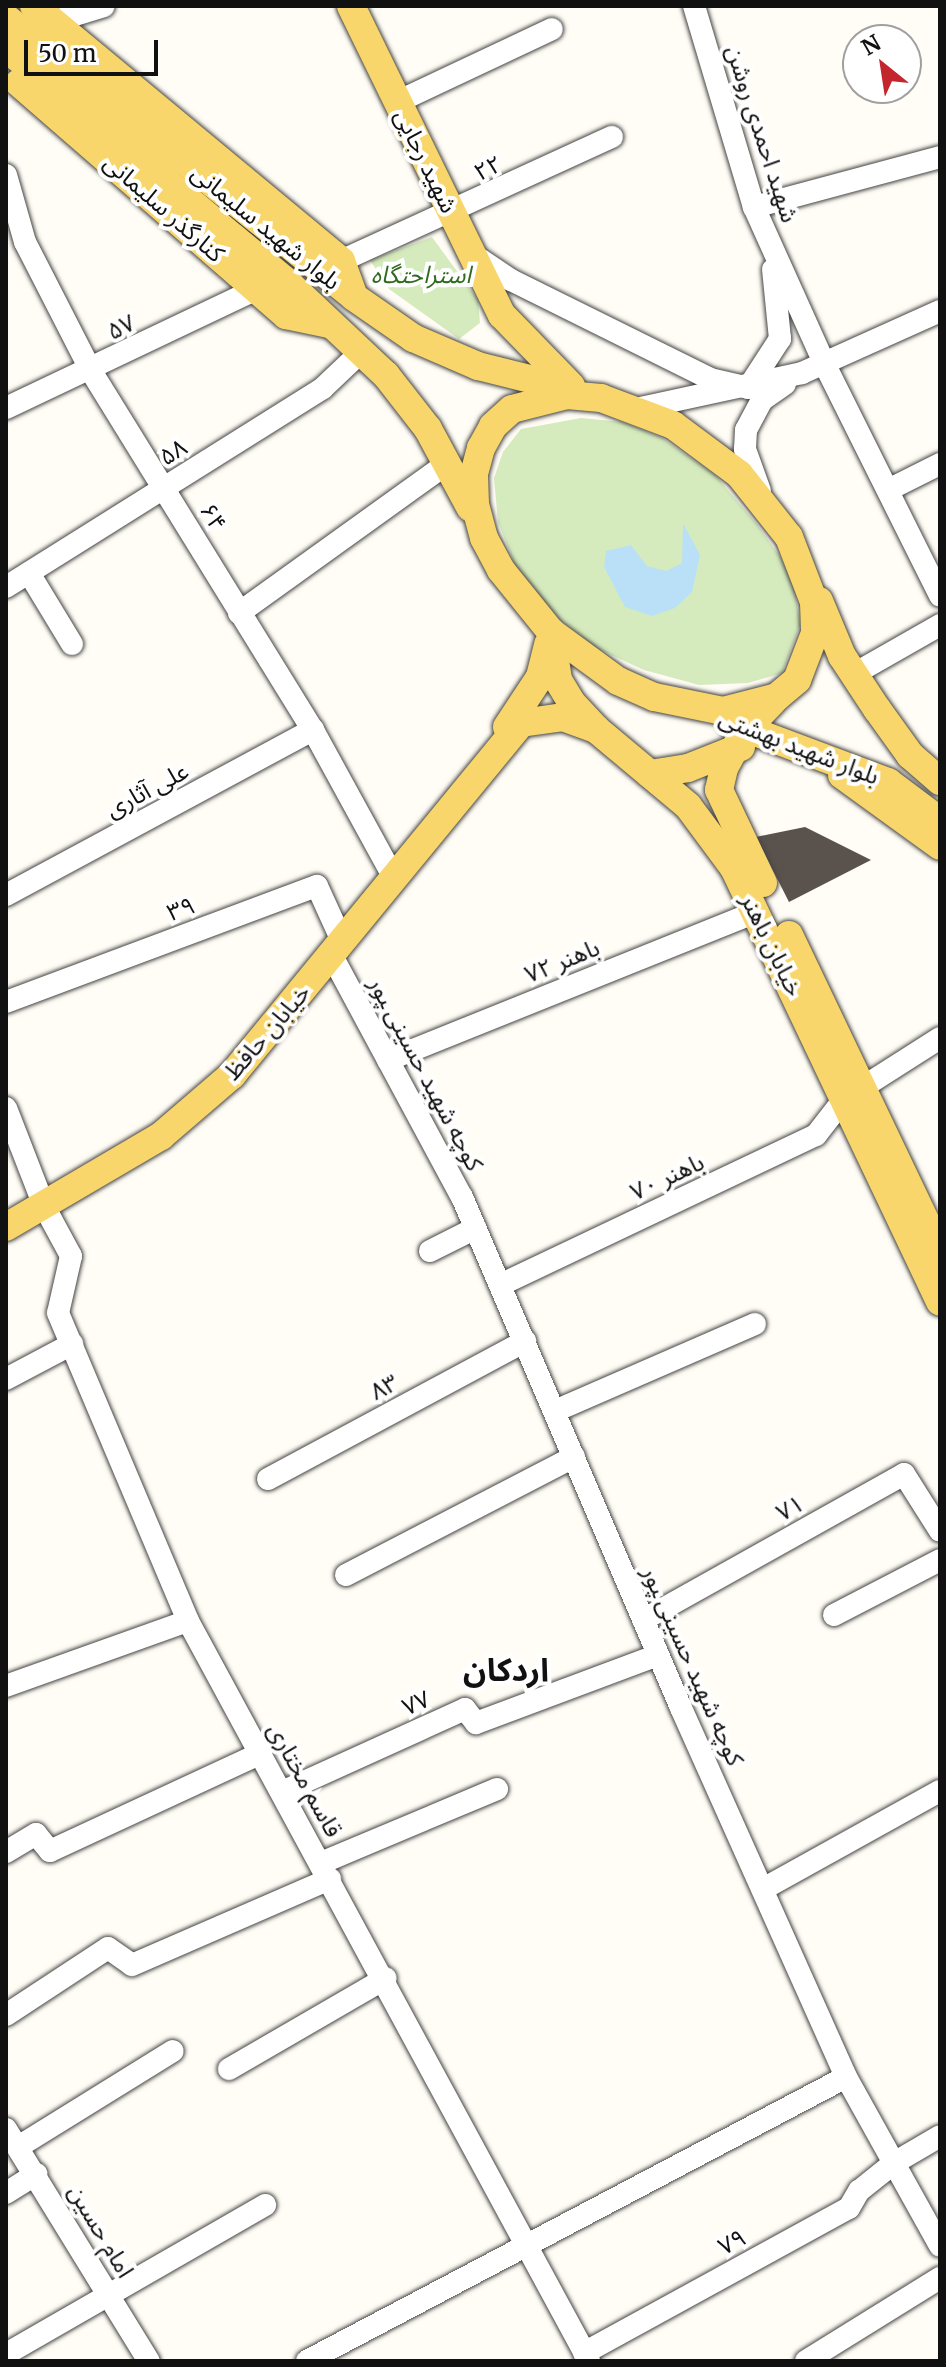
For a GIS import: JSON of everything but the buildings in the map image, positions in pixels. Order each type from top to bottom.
[{"type":"main road","name":"شهید رجایی","points":[[351,6],[502,315],[589,395]]},
{"type":"main road","points":[[43,14],[341,261],[354,297]]},
{"type":"main road","name":"بلوار شهید سلیمانی","points":[[6,18],[354,297],[443,353],[636,409],[706,448],[766,503]]},
{"type":"main road","name":"بلوار شهید سلیمانی","points":[[6,48],[332,325],[386,375],[448,463],[501,570],[551,632],[618,681],[654,697],[694,705]]},
{"type":"main road","name":"کنارگذر سلیمانی","points":[[6,72],[286,315],[332,325]]},
{"type":"main road","points":[[484,538],[474,474],[493,426],[512,409],[538,400],[589,395]]},
{"type":"main road","name":"بلوار شهید بهشتی","points":[[766,503],[805,570],[854,674],[910,755],[940,781]]},
{"type":"main road","name":"خیابان باهنر","points":[[805,570],[815,633],[797,680],[777,697],[740,740],[719,790],[728,817],[853,1093],[940,1302]]},
{"type":"main road","name":"خیابان باهنر","points":[[551,632],[558,680],[596,729],[650,774],[709,830],[853,1093],[933,1218],[940,1252]]},
{"type":"main road","name":"خیابان حافظ","points":[[474,776],[540,677],[551,632]]},
{"type":"main road","points":[[694,705],[723,711],[777,697]]},
{"type":"main road","name":"بلوار شهید بهشتی","points":[[694,705],[740,740],[779,743],[888,782],[940,821]]},
{"type":"main road","points":[[877,709],[940,758]]},
{"type":"main road","name":"خیابان حافظ","points":[[6,1227],[115,1166],[196,1109],[271,1032],[510,733],[533,718],[563,717],[596,729]]},
{"type":"main road","points":[[650,774],[688,768],[740,740]]},
{"type":"main road","points":[[815,756],[940,846]]},
{"type":"street","points":[[43,14],[104,6]]},
{"type":"street","name":"شهید احمدی روشن","points":[[694,6],[754,207],[824,363],[940,596]]},
{"type":"street","points":[[397,102],[552,29]]},
{"type":"street","name":"۲۲","points":[[341,261],[452,214],[612,137]]},
{"type":"street","points":[[754,207],[940,157]]},
{"type":"street","name":"۶۴","points":[[6,175],[12,220],[91,371],[313,730],[394,878]]},
{"type":"street","points":[[748,388],[780,339],[769,241]]},
{"type":"street","points":[[471,253],[511,280],[696,373],[748,388]]},
{"type":"street","name":"۵۷","points":[[6,408],[91,371],[257,289]]},
{"type":"street","points":[[636,409],[748,388],[802,373],[940,311]]},
{"type":"street","name":"۵۸","points":[[6,587],[323,388],[361,352]]},
{"type":"street","points":[[766,503],[751,473],[746,430],[762,400],[802,373]]},
{"type":"street","points":[[239,613],[448,463]]},
{"type":"street","points":[[888,490],[940,464]]},
{"type":"street","points":[[29,573],[72,644]]},
{"type":"street","points":[[854,674],[940,625]]},
{"type":"street","name":"علی آثاری","points":[[6,895],[313,730]]},
{"type":"street","name":"۳۹","points":[[6,1002],[317,886],[338,949]]},
{"type":"street","name":"باهنر ۷۲","points":[[388,1060],[756,912]]},
{"type":"street","name":"کوچه شهید حسینی ‍پور","points":[[338,949],[388,1060],[476,1228],[658,1655],[846,2077],[940,2246]]},
{"type":"street","name":"باهنر ۷۰","points":[[500,1285],[816,1135],[853,1093],[940,1038]]},
{"type":"street","name":"قاسم مختاری","points":[[6,1108],[44,1206],[71,1256],[58,1313],[188,1621],[386,1978],[528,2241],[586,2357]]},
{"type":"street","points":[[430,1251],[476,1228]]},
{"type":"street","points":[[555,1411],[755,1324]]},
{"type":"street","name":"۸۳","points":[[268,1479],[525,1341]]},
{"type":"street","points":[[6,1379],[72,1344]]},
{"type":"street","points":[[346,1575],[574,1457]]},
{"type":"street","name":"۷۱","points":[[643,1620],[904,1474],[938,1526]]},
{"type":"street","points":[[834,1615],[940,1560]]},
{"type":"street","points":[[6,1686],[188,1621]]},
{"type":"street","name":"۷۷","points":[[282,1792],[465,1709],[476,1723],[658,1655]]},
{"type":"street","points":[[6,1852],[36,1834],[50,1851],[261,1753]]},
{"type":"street","points":[[6,2015],[108,1948],[132,1965],[497,1789]]},
{"type":"street","points":[[763,1889],[940,1791]]},
{"type":"street","points":[[229,2069],[386,1978]]},
{"type":"street","points":[[12,2138],[173,2051]]},
{"type":"street","points":[[307,2361],[528,2241],[846,2077]]},
{"type":"street","name":"۷۹","points":[[586,2357],[849,2208],[859,2191],[894,2163],[940,2136]]},
{"type":"street","name":"امام حسین","points":[[12,2138],[37,2174],[149,2361]]},
{"type":"street","points":[[6,2193],[37,2174]]},
{"type":"street","points":[[6,2354],[107,2291],[265,2205]]},
{"type":"street","points":[[806,2361],[940,2278]]},
{"type":"green space","name":"استراحتگاه","points":[[432,237],[478,300],[480,323],[459,339],[389,289],[370,260]]},
{"type":"green space","points":[[581,418],[622,422],[662,438],[715,475],[756,523],[781,558],[795,591],[800,625],[782,673],[748,683],[699,685],[644,670],[596,648],[553,614],[517,570],[498,522],[494,478],[503,452],[521,429]]},
{"type":"water","points":[[683,523],[700,555],[692,592],[675,608],[652,616],[625,607],[604,567],[606,551],[631,545],[647,566],[666,571],[682,563]]},
{"type":"district","name":"اردکان","points":[[506,1670]]}]
